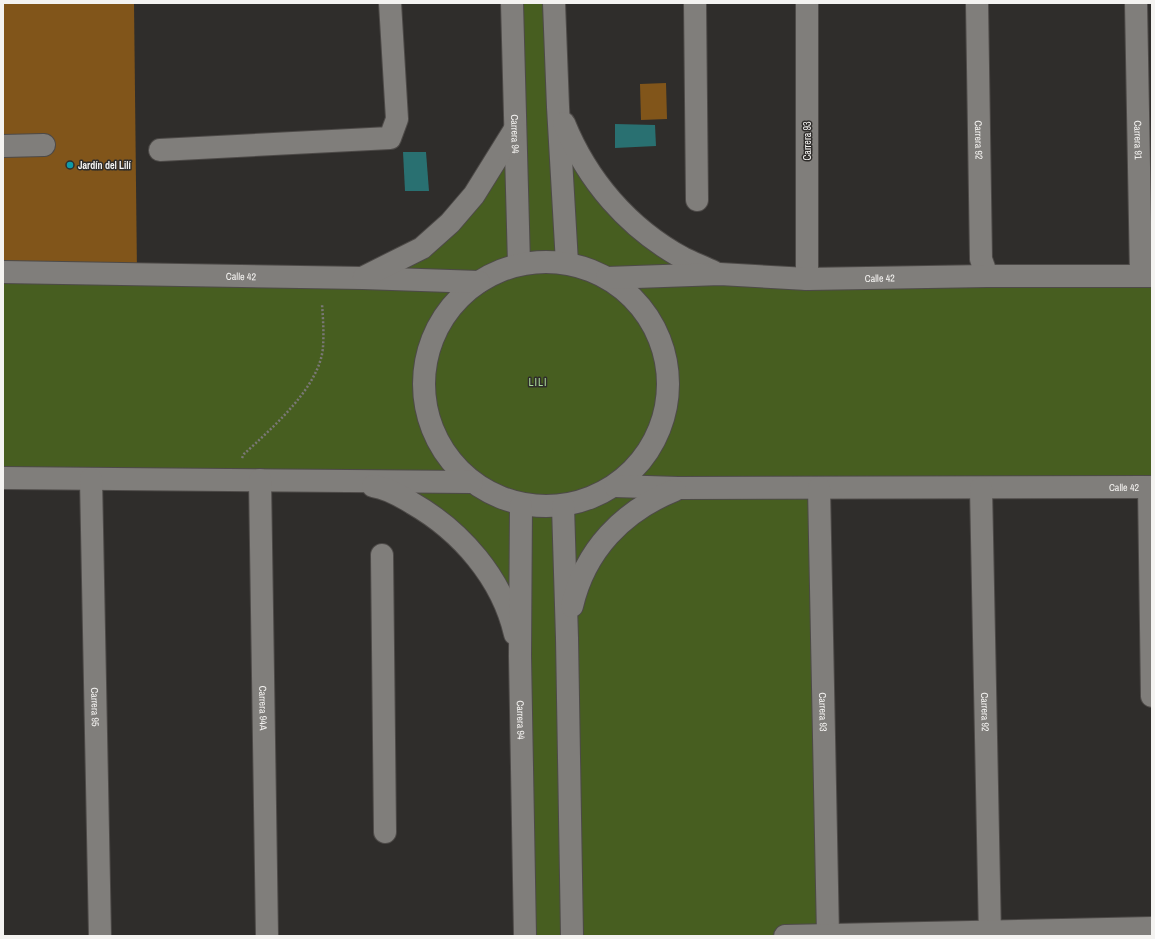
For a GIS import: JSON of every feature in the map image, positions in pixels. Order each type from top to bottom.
[{"type":"street","points":[[160,150],[390,138],[398,119],[390,3]]},
{"type":"street","name":"Carrera 94","points":[[512,3],[519,264]]},
{"type":"street","points":[[554,3],[567,263]]},
{"type":"street","points":[[695,3],[697,200]]},
{"type":"street","name":"Carrera 93","points":[[807,3],[807,279]]},
{"type":"street","name":"Carrera 92","points":[[977,3],[981,259],[987,276]]},
{"type":"street","name":"Carrera 91","points":[[1136,3],[1147,276]]},
{"type":"street","points":[[558,107],[576,150],[594,179],[619,210],[655,240],[683,258],[720,274]]},
{"type":"street","points":[[363,278],[422,248],[450,224],[474,195],[515,129]]},
{"type":"street","points":[[3,146],[44,145]]},
{"type":"street","points":[[552,262],[567,263],[581,266],[607,278],[632,296],[651,320],[663,349],[668,380],[666,410],[656,440],[638,466],[615,486],[590,499],[563,506],[550,507],[521,505],[487,492],[472,482],[452,462],[436,437],[427,409],[425,380],[429,351],[440,324],[457,301],[479,282],[493,274],[519,264],[552,262]]},
{"type":"street","name":"Calle 42","points":[[3,272],[363,278],[479,282]]},
{"type":"street","name":"Calle 42","points":[[607,278],[720,274],[807,279],[987,276],[1147,276]]},
{"type":"street","points":[[3,478],[472,482]]},
{"type":"street","name":"Carrera 95","points":[[91,479],[100,936]]},
{"type":"street","name":"Carrera 94A","points":[[260,480],[267,936]]},
{"type":"street","points":[[349,480],[377,486],[428,512],[451,530],[472,551],[489,575],[503,601],[511,621],[520,656]]},
{"type":"street","name":"Calle 42","points":[[615,486],[678,488],[1150,487]]},
{"type":"street","points":[[1150,487],[1152,696]]},
{"type":"street","points":[[567,638],[569,616],[574,595],[582,574],[606,537],[622,521],[639,508],[658,496],[678,488]]},
{"type":"street","name":"Carrera 93","points":[[819,488],[828,936]]},
{"type":"street","name":"Carrera 92","points":[[981,488],[990,934]]},
{"type":"street","name":"Carrera 94","points":[[521,505],[520,656],[525,936]]},
{"type":"street","points":[[563,506],[567,638],[572,936]]},
{"type":"street","points":[[382,555],[385,832]]},
{"type":"street","points":[[785,936],[990,934],[1152,928]]},
{"type":"path","points":[[239,463],[244,454],[271,429],[297,401],[316,373],[323,348],[322,304]]},
{"type":"green space","points":[[512,3],[554,3],[558,107],[619,210],[720,274],[1152,276],[1152,487],[819,488],[828,936],[525,936],[520,656],[472,551],[377,486],[3,478],[3,272],[363,278],[422,248],[515,129]]},
{"type":"water","points":[[615,124],[655,125],[656,146],[615,148]]},
{"type":"water","points":[[403,152],[426,152],[429,191],[405,191]]},
{"type":"building","name":"Jardín del Lilí","points":[[3,3],[134,3],[137,274],[3,272]]},
{"type":"building","points":[[666,83],[667,119],[641,120],[640,84]]},
{"type":"place","name":"Jardín del Lilí","points":[[70,165]]},
{"type":"district","name":"LILI","points":[[538,382]]}]
